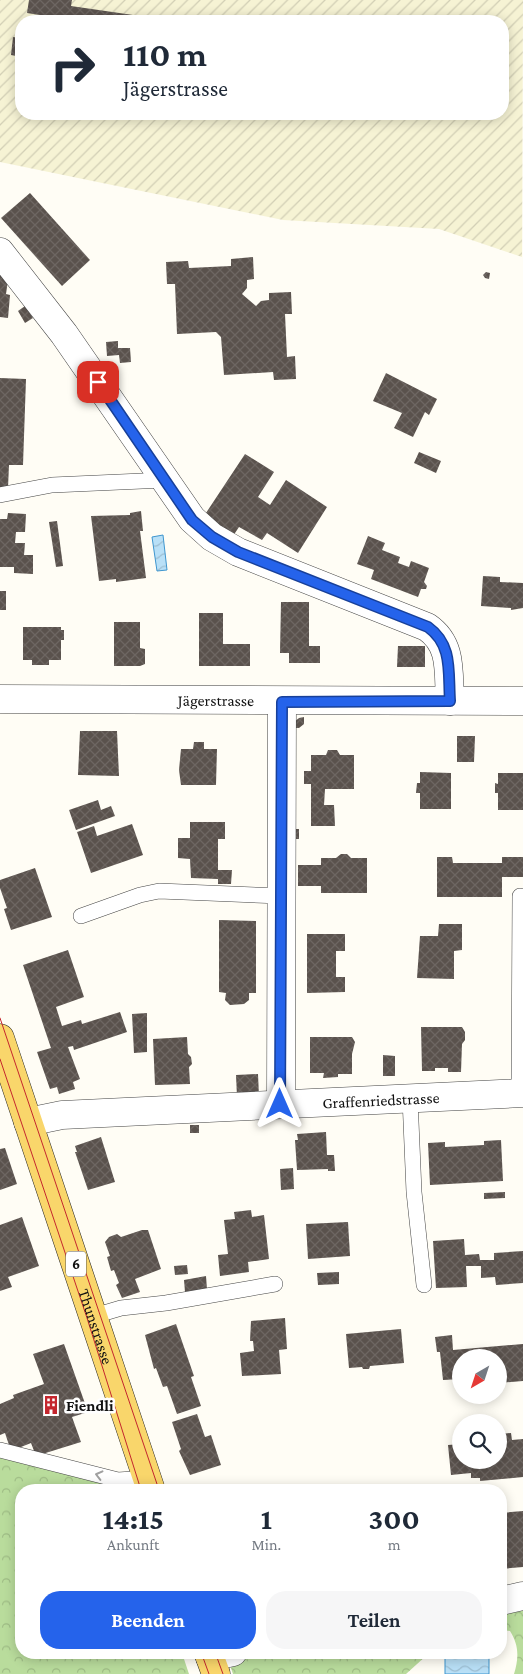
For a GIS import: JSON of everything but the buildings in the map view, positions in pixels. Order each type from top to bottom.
[{"type":"main road","name":"Thunstrasse","points":[[0,1038],[9,1092],[28,1122],[149,1484]]},
{"type":"street","points":[[0,252],[64,334],[192,520],[212,537],[238,552],[428,627],[436,632],[446,648],[450,701]]},
{"type":"street","name":"Jägerstrasse","points":[[0,699],[282,702],[523,701]]},
{"type":"street","points":[[280,1104],[282,702]]},
{"type":"street","name":"Graffenriedstrasse","points":[[28,1122],[62,1115],[521,1093]]},
{"type":"street","points":[[507,1600],[523,1596]]},
{"type":"lane","points":[[0,495],[52,485],[165,480]]},
{"type":"lane","points":[[81,916],[159,890],[281,896]]},
{"type":"lane","points":[[520,896],[521,1093]]},
{"type":"lane","points":[[410,1098],[414,1192],[424,1285]]},
{"type":"lane","points":[[94,1316],[121,1308],[166,1303],[275,1284]]},
{"type":"lane","name":"Thunstrasse","points":[[0,1450],[118,1480],[149,1484]]},
{"type":"shaded area","points":[[0,0],[523,0],[522,257],[439,229],[283,220],[0,162]]},
{"type":"green space","points":[[0,1454],[125,1484],[15,1484],[15,1659],[184,1659],[189,1674],[0,1674]]},
{"type":"green space","points":[[523,1603],[523,1674],[514,1674],[517,1663],[517,1647],[510,1631],[507,1631],[507,1606]]},
{"type":"green space","points":[[236,1659],[423,1659],[406,1674],[233,1674],[231,1668]]},
{"type":"water","points":[[163,535],[167,570],[157,571],[152,537]]},
{"type":"water","points":[[445,1659],[489,1659],[489,1674],[445,1674]]},
{"type":"tram line","points":[[0,1018],[157,1484]]},
{"type":"tram line","points":[[0,1059],[87,1318],[139,1484]]},
{"type":"tram line","points":[[204,1659],[209,1674]]},
{"type":"tram line","points":[[218,1659],[223,1674]]},
{"type":"place","name":"Fiendli","points":[[51,1405]]},
{"type":"route","points":[[98,382],[192,520],[212,537],[238,552],[428,627],[436,632],[446,648],[450,701],[282,702],[280,1104]]}]
